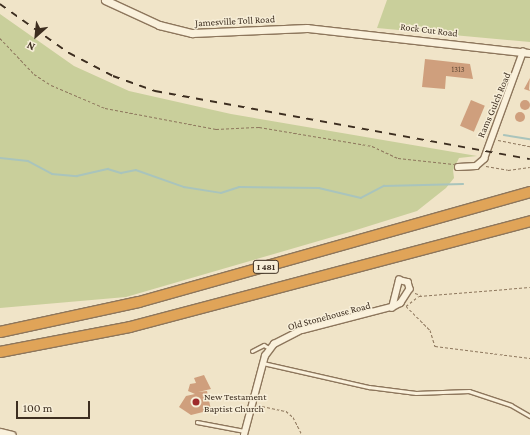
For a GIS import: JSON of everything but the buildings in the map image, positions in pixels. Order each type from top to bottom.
[{"type":"highway","name":"I 481","points":[[0,332],[139,302],[530,192]]},
{"type":"highway","name":"I 481","points":[[0,352],[130,327],[530,221]]},
{"type":"street","name":"Jamesville Toll Road","points":[[105,0],[158,25],[192,33],[325,29]]},
{"type":"street","name":"Rock Cut Road","points":[[325,29],[526,53]]},
{"type":"street","name":"Rams Gulch Road","points":[[476,166],[484,159],[490,135],[526,53]]},
{"type":"street","points":[[458,167],[476,166]]},
{"type":"street","points":[[391,307],[399,280],[408,282],[409,290],[400,303]]},
{"type":"street","name":"Old Stonehouse Road","points":[[269,348],[296,332],[391,307],[400,303]]},
{"type":"street","points":[[244,433],[262,363],[269,348]]},
{"type":"street","points":[[0,432],[12,435]]},
{"type":"lane","points":[[252,351],[264,345],[269,348]]},
{"type":"lane","points":[[262,363],[369,387],[416,393],[469,391],[511,405],[530,416]]},
{"type":"lane","points":[[197,422],[244,433]]},
{"type":"path","points":[[0,38],[45,82],[104,108],[216,129],[259,127],[365,144],[398,158],[452,162],[458,167]]},
{"type":"path","points":[[490,135],[500,141],[530,146]]},
{"type":"path","points":[[476,166],[508,170],[530,167]]},
{"type":"path","points":[[406,306],[423,296],[530,287]]},
{"type":"path","points":[[409,290],[423,296]]},
{"type":"path","points":[[400,303],[406,306],[430,330],[435,346],[530,358]]},
{"type":"path","points":[[252,404],[286,411],[302,435]]},
{"type":"green space","points":[[387,0],[530,0],[530,42],[377,28]]},
{"type":"green space","points":[[0,14],[74,66],[129,91],[231,114],[477,156],[459,158],[453,170],[454,178],[446,188],[417,211],[126,297],[0,308]]},
{"type":"waterway","points":[[504,135],[530,139]]},
{"type":"waterway","points":[[0,158],[28,161],[52,174],[77,176],[108,169],[121,173],[136,170],[184,187],[221,193],[239,187],[319,188],[361,198],[384,186],[463,184]]},
{"type":"railway","points":[[0,4],[69,53],[113,76],[155,91],[530,159]]},
{"type":"place","name":"New Testament Baptist Church","points":[[196,402]]}]
